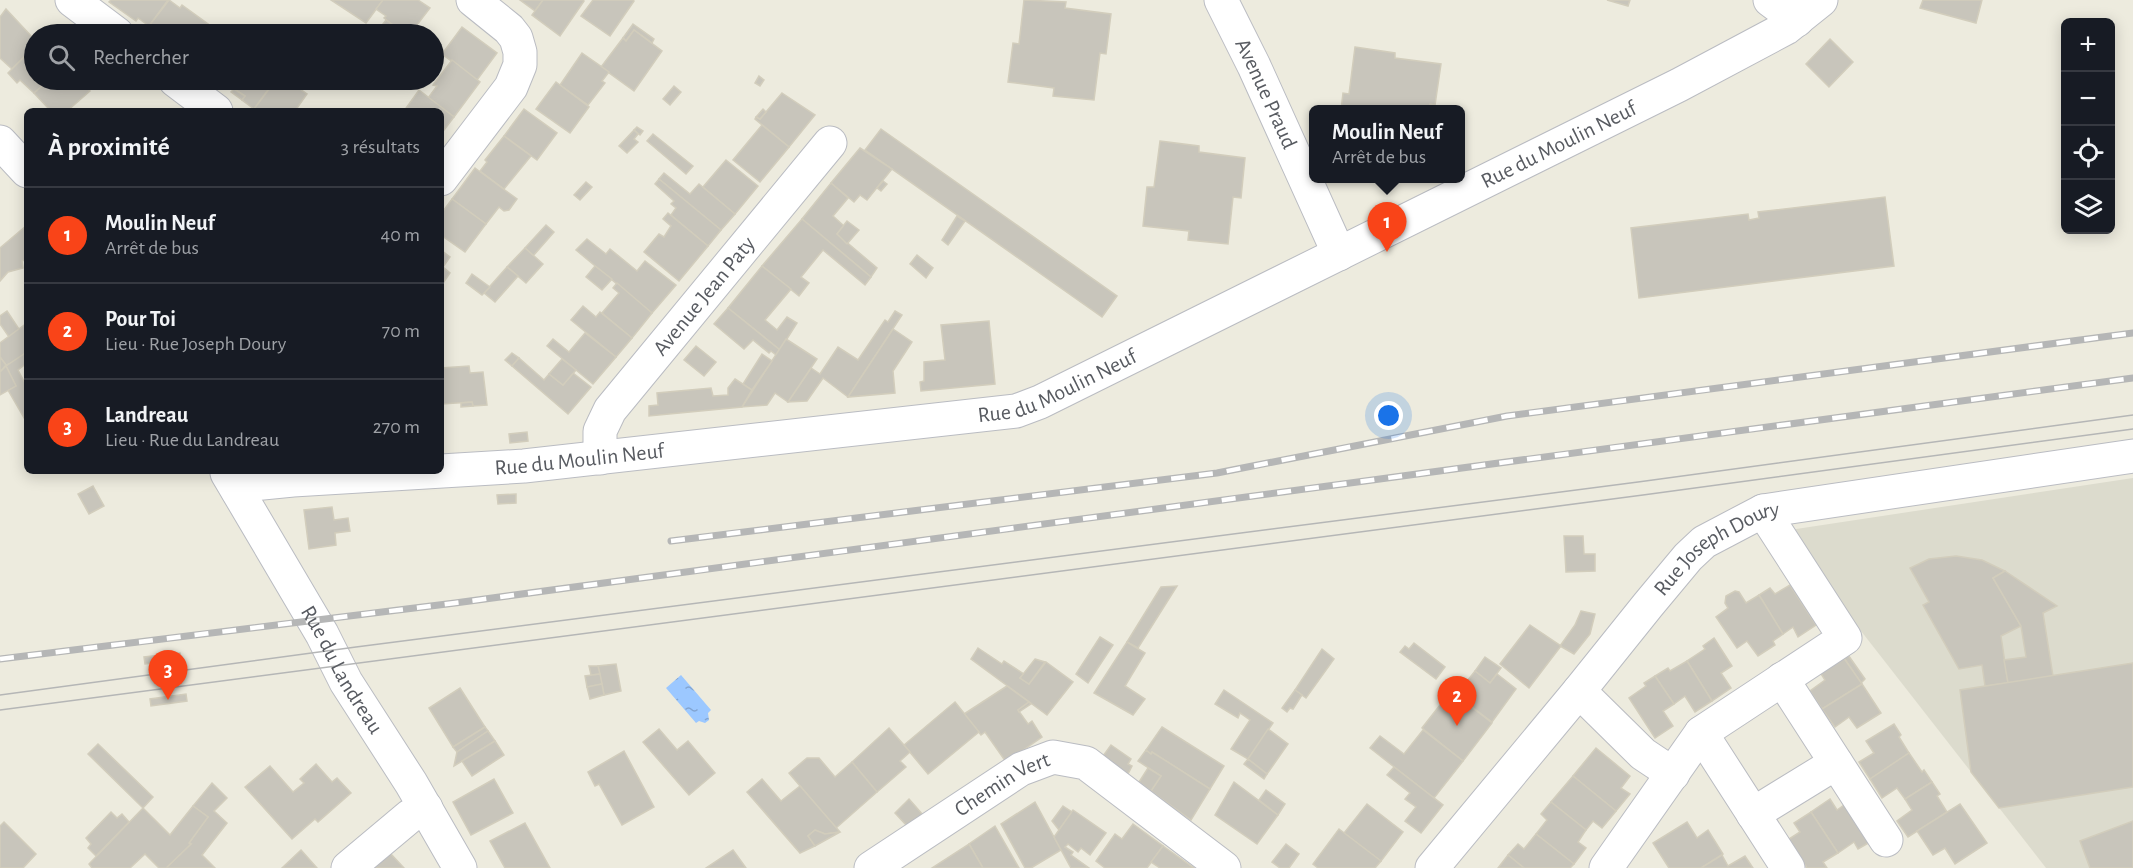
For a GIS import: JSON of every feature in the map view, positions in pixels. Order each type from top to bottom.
[{"type":"street","points":[[72,0],[104,24]]},
{"type":"street","points":[[444,175],[511,87],[520,65],[520,52],[516,38],[509,29],[473,0]]},
{"type":"street","name":"Avenue Praud","points":[[1221,0],[1254,66],[1339,254]]},
{"type":"street","points":[[1770,0],[1809,10]]},
{"type":"street","name":"Rue du Moulin Neuf","points":[[444,471],[481,470],[600,458],[1016,411],[1040,402],[1679,85],[1773,36],[1809,10]]},
{"type":"street","points":[[188,90],[212,108]]},
{"type":"street","points":[[0,142],[24,168]]},
{"type":"street","name":"Avenue Jean Paty","points":[[600,458],[600,431],[610,410],[830,144]]},
{"type":"street","name":"Rue Joseph Doury","points":[[1432,868],[1688,557],[1704,542],[1763,511],[2133,456]]},
{"type":"street","name":"Rue du Moulin Neuf","points":[[232,481],[252,484],[366,474]]},
{"type":"street","name":"Rue du Landreau","points":[[232,481],[322,634],[346,682],[426,808],[460,868]]},
{"type":"street","points":[[1606,868],[1701,733],[1845,638],[1763,511]]},
{"type":"street","points":[[1782,679],[1886,840]]},
{"type":"street","points":[[1579,691],[1643,754],[1673,774]]},
{"type":"street","points":[[1701,733],[1788,868]]},
{"type":"street","name":"Chemin Vert","points":[[871,868],[1021,769],[1053,757],[1086,763],[1224,868]]},
{"type":"street","points":[[1753,814],[1836,763]]},
{"type":"street","points":[[348,868],[410,816],[426,808]]},
{"type":"shaded area","points":[[2133,478],[2133,868],[2046,868],[1783,531]]},
{"type":"water","points":[[681,675],[711,710],[708,713],[709,720],[705,723],[699,721],[696,723],[666,688]]},
{"type":"building","points":[[111,0],[168,0],[150,24],[146,24],[138,18],[136,21],[109,2]]},
{"type":"building","points":[[169,0],[180,8],[182,5],[208,24],[151,24]]},
{"type":"building","points":[[331,0],[383,0],[366,23]]},
{"type":"building","points":[[383,0],[418,0],[430,8],[418,24],[392,24],[376,9]]},
{"type":"building","points":[[520,0],[543,0],[535,11]]},
{"type":"building","points":[[543,0],[584,1],[560,36],[532,15]]},
{"type":"building","points":[[593,0],[634,1],[610,36],[581,16]]},
{"type":"building","points":[[1024,0],[1066,2],[1065,8],[1111,14],[1106,54],[1100,53],[1094,100],[1053,96],[1054,88],[1008,82],[1013,43],[1019,44]]},
{"type":"building","points":[[1607,0],[1630,0],[1628,6]]},
{"type":"building","points":[[1923,0],[1982,0],[1976,23],[1920,8]]},
{"type":"building","points":[[6,9],[24,28],[24,57],[12,69],[0,58],[0,17]]},
{"type":"building","points":[[633,24],[654,39],[652,43],[634,30],[626,41],[623,38]]},
{"type":"building","points":[[462,27],[497,53],[477,80],[444,55],[444,51]]},
{"type":"building","points":[[634,30],[662,51],[634,91],[601,67],[623,38],[626,41]]},
{"type":"building","points":[[1830,39],[1853,62],[1829,87],[1806,64]]},
{"type":"building","points":[[1355,47],[1395,53],[1395,58],[1441,64],[1435,105],[1342,105],[1343,93],[1349,94]]},
{"type":"building","points":[[582,53],[609,72],[602,81],[605,83],[588,105],[560,85]]},
{"type":"building","points":[[24,57],[24,84],[20,80],[17,83],[8,73]]},
{"type":"building","points":[[452,60],[480,82],[454,117],[428,98],[434,90],[444,90],[444,71]]},
{"type":"building","points":[[759,76],[764,80],[760,86],[755,83]]},
{"type":"building","points":[[556,82],[589,107],[570,133],[536,109]]},
{"type":"building","points":[[674,86],[681,92],[670,105],[663,99]]},
{"type":"building","points":[[37,90],[90,91],[70,108],[48,108],[34,93]]},
{"type":"building","points":[[236,90],[268,90],[255,108],[242,100],[245,96]]},
{"type":"building","points":[[236,90],[245,96],[242,100],[231,92]]},
{"type":"building","points":[[268,90],[301,90],[307,94],[297,108],[255,108]]},
{"type":"building","points":[[419,90],[442,108],[406,108]]},
{"type":"building","points":[[782,93],[815,115],[789,147],[755,119],[756,117],[760,119]]},
{"type":"building","points":[[444,109],[454,117],[444,130]]},
{"type":"building","points":[[524,109],[557,133],[537,160],[504,136]]},
{"type":"building","points":[[763,109],[766,112],[760,119],[756,117]]},
{"type":"building","points":[[762,125],[789,147],[760,182],[733,160]]},
{"type":"building","points":[[637,127],[643,131],[640,135],[634,130]]},
{"type":"building","points":[[881,129],[1117,296],[1102,317],[865,150]]},
{"type":"building","points":[[634,130],[638,134],[634,139],[638,142],[627,153],[619,146]]},
{"type":"building","points":[[653,134],[693,166],[686,174],[647,141]]},
{"type":"building","points":[[504,136],[531,156],[504,189],[480,171],[487,162],[485,160]]},
{"type":"building","points":[[1160,141],[1199,146],[1199,152],[1245,158],[1241,198],[1233,197],[1228,244],[1188,240],[1189,231],[1143,226],[1147,187],[1154,187]]},
{"type":"building","points":[[860,148],[892,169],[867,200],[860,195],[854,202],[831,183]]},
{"type":"building","points":[[726,160],[758,186],[735,214],[703,187]]},
{"type":"building","points":[[475,168],[517,199],[509,210],[504,211],[499,207],[486,224],[452,199]]},
{"type":"building","points":[[664,173],[690,194],[699,184],[735,214],[721,230],[659,179]]},
{"type":"building","points":[[659,179],[721,230],[708,246],[671,215],[676,208],[671,204],[674,201],[655,184]]},
{"type":"building","points":[[883,181],[887,184],[881,191],[877,188]]},
{"type":"building","points":[[586,182],[592,187],[580,200],[574,195]]},
{"type":"building","points":[[831,183],[848,198],[833,216],[844,226],[837,234],[877,268],[871,277],[802,219]]},
{"type":"building","points":[[1885,197],[1894,266],[1639,298],[1631,228],[1748,214],[1749,220],[1759,218],[1758,212]]},
{"type":"building","points":[[452,199],[486,224],[465,252],[444,237],[444,210]]},
{"type":"building","points":[[668,213],[708,246],[679,281],[644,252],[659,234],[664,237],[671,226],[663,219]]},
{"type":"building","points":[[957,216],[965,221],[948,245],[942,240]]},
{"type":"building","points":[[802,219],[871,277],[865,285],[823,250],[801,277],[809,283],[799,296],[762,266]]},
{"type":"building","points":[[847,221],[859,230],[847,244],[837,234]]},
{"type":"building","points":[[546,225],[554,232],[533,256],[525,248]]},
{"type":"building","points":[[24,228],[23,268],[8,272],[0,281],[0,248]]},
{"type":"building","points":[[587,239],[606,254],[610,249],[637,271],[645,261],[676,285],[652,313],[576,250]]},
{"type":"building","points":[[525,248],[543,264],[526,283],[507,267]]},
{"type":"building","points":[[444,252],[450,257],[444,266]]},
{"type":"building","points":[[917,255],[933,268],[926,278],[910,264]]},
{"type":"building","points":[[595,266],[612,279],[602,290],[586,277]]},
{"type":"building","points":[[762,266],[791,289],[765,320],[777,330],[787,317],[797,323],[780,350],[728,308]]},
{"type":"building","points":[[507,267],[518,276],[495,302],[484,293]]},
{"type":"building","points":[[444,268],[450,273],[444,282]]},
{"type":"building","points":[[472,274],[490,287],[482,295],[466,283]]},
{"type":"building","points":[[617,283],[652,313],[632,338],[602,313],[619,293],[613,288]]},
{"type":"building","points":[[583,306],[596,317],[600,312],[632,338],[616,357],[571,320]]},
{"type":"building","points":[[728,308],[780,350],[776,355],[771,351],[769,353],[753,340],[744,349],[714,324]]},
{"type":"building","points":[[7,311],[19,329],[9,337],[0,324],[0,316]]},
{"type":"building","points":[[895,311],[902,315],[848,397],[823,378],[807,401],[788,402],[811,368],[820,374],[838,347],[858,360],[885,320],[888,322]]},
{"type":"building","points":[[989,321],[995,384],[921,391],[920,382],[924,381],[924,362],[945,360],[941,325]]},
{"type":"building","points":[[24,325],[24,354],[12,363],[6,365],[0,357],[0,343]]},
{"type":"building","points":[[893,329],[912,342],[893,371],[895,393],[848,397]]},
{"type":"building","points":[[585,333],[616,357],[593,384],[547,346],[553,339],[569,352]]},
{"type":"building","points":[[786,339],[817,359],[788,402],[775,393],[767,405],[742,407]]},
{"type":"building","points":[[696,346],[716,362],[704,376],[684,360]]},
{"type":"building","points":[[512,353],[519,358],[512,366],[505,360]]},
{"type":"building","points":[[24,354],[24,365],[18,370],[24,381],[24,418],[8,390],[16,386],[6,366]]},
{"type":"building","points":[[762,354],[772,361],[752,390],[743,384]]},
{"type":"building","points":[[0,357],[6,365],[0,372]]},
{"type":"building","points":[[519,358],[544,380],[549,374],[563,385],[573,373],[591,387],[568,414],[512,366]]},
{"type":"building","points":[[562,359],[576,370],[563,385],[549,374]]},
{"type":"building","points":[[6,366],[16,386],[0,395],[0,372]]},
{"type":"building","points":[[469,366],[470,373],[483,372],[487,405],[473,406],[472,402],[444,404],[444,368]]},
{"type":"building","points":[[735,379],[752,390],[742,407],[649,416],[649,406],[658,405],[657,393],[711,388],[713,396],[728,395],[728,388]]},
{"type":"building","points":[[472,402],[473,406],[461,407],[461,403]]},
{"type":"building","points":[[527,432],[528,441],[510,443],[509,434]]},
{"type":"building","points":[[93,486],[104,506],[89,514],[78,494]]},
{"type":"building","points":[[516,494],[516,503],[498,504],[497,495]]},
{"type":"building","points":[[332,507],[334,520],[348,518],[350,531],[335,533],[336,545],[309,549],[304,510]]},
{"type":"building","points":[[1564,536],[1583,536],[1584,554],[1595,554],[1595,571],[1566,572]]},
{"type":"building","points":[[1956,556],[1982,560],[2005,571],[1993,578],[2021,626],[2001,636],[2008,683],[1985,686],[1982,665],[1959,669],[1923,605],[1929,602],[1910,568],[1929,559]]},
{"type":"building","points":[[2005,571],[2057,606],[2043,613],[2053,676],[2008,683],[2004,660],[2026,657],[2021,626],[1993,578]]},
{"type":"building","points":[[1790,585],[1816,625],[1798,637],[1793,627],[1783,634],[1759,595],[1770,588],[1775,594]]},
{"type":"building","points":[[1177,586],[1138,648],[1127,642],[1161,587]]},
{"type":"building","points":[[1735,591],[1739,592],[1746,603],[1759,595],[1783,634],[1773,641],[1775,645],[1758,656],[1747,641],[1737,648],[1716,617],[1728,608],[1725,603],[1726,596]]},
{"type":"building","points":[[1581,611],[1595,614],[1590,634],[1574,654],[1560,646],[1575,625]]},
{"type":"building","points":[[1530,625],[1561,646],[1529,688],[1500,664]]},
{"type":"building","points":[[1100,637],[1113,645],[1088,683],[1076,674]]},
{"type":"building","points":[[1714,638],[1732,666],[1721,673],[1731,688],[1712,701],[1687,661],[1705,649],[1703,646]]},
{"type":"building","points":[[1127,642],[1145,653],[1125,686],[1145,699],[1133,715],[1094,693]]},
{"type":"building","points":[[1414,643],[1445,667],[1436,679],[1400,652],[1405,646],[1409,649]]},
{"type":"building","points":[[978,648],[1002,664],[1004,661],[1024,674],[1020,678],[1029,684],[1046,662],[1073,682],[1047,715],[971,659]]},
{"type":"building","points":[[1322,649],[1334,659],[1306,698],[1295,690]]},
{"type":"building","points":[[1846,652],[1865,679],[1861,683],[1842,655]]},
{"type":"building","points":[[180,653],[181,660],[145,664],[144,657]]},
{"type":"building","points":[[1841,654],[1862,684],[1822,709],[1810,691],[1825,680],[1818,669]]},
{"type":"building","points":[[1485,657],[1501,668],[1490,683],[1475,671]]},
{"type":"building","points":[[1035,659],[1045,662],[1029,684],[1020,678]]},
{"type":"building","points":[[1687,661],[1712,701],[1695,712],[1685,696],[1674,704],[1655,676],[1668,668],[1670,671]]},
{"type":"building","points":[[2133,663],[2133,787],[1999,808],[1971,772],[1960,690]]},
{"type":"building","points":[[616,664],[621,691],[604,695],[598,666]]},
{"type":"building","points":[[589,666],[598,666],[600,674],[591,675]]},
{"type":"building","points":[[1475,671],[1490,683],[1497,674],[1516,689],[1492,722],[1456,695]]},
{"type":"building","points":[[600,674],[602,684],[587,687],[585,676]]},
{"type":"building","points":[[1655,676],[1674,704],[1663,711],[1673,726],[1655,738],[1629,698],[1646,686],[1644,683]]},
{"type":"building","points":[[602,684],[604,695],[590,699],[587,687]]},
{"type":"building","points":[[1862,684],[1881,713],[1857,728],[1849,717],[1835,727],[1822,709]]},
{"type":"building","points":[[1007,686],[1029,702],[1018,710],[1028,724],[1032,721],[1042,737],[1006,762],[985,732],[981,735],[964,714]]},
{"type":"building","points":[[460,688],[485,727],[453,747],[429,708]]},
{"type":"building","points":[[1224,690],[1273,723],[1248,759],[1231,749],[1250,720],[1240,713],[1238,718],[1215,704]]},
{"type":"building","points":[[1295,690],[1302,695],[1293,709],[1290,708],[1287,712],[1282,708]]},
{"type":"building","points":[[1451,691],[1492,723],[1463,761],[1422,728]]},
{"type":"building","points":[[186,694],[187,701],[151,706],[150,699]]},
{"type":"building","points":[[955,702],[979,732],[928,774],[904,745]]},
{"type":"building","points":[[1029,702],[1031,704],[1019,712],[1018,710]]},
{"type":"building","points":[[1894,724],[1909,753],[1870,779],[1859,762],[1874,753],[1866,741]]},
{"type":"building","points":[[485,727],[488,731],[457,752],[453,747]]},
{"type":"building","points":[[1162,727],[1224,766],[1210,789],[1146,750]]},
{"type":"building","points":[[889,728],[910,752],[900,761],[906,767],[877,792],[852,762]]},
{"type":"building","points":[[659,729],[677,750],[688,741],[715,773],[689,795],[643,742]]},
{"type":"building","points":[[1268,729],[1288,744],[1267,774],[1248,759]]},
{"type":"building","points":[[1423,730],[1463,761],[1434,798],[1370,748],[1380,736],[1404,754]]},
{"type":"building","points":[[488,731],[495,741],[454,766],[457,752]]},
{"type":"building","points":[[495,741],[504,755],[472,776],[462,761]]},
{"type":"building","points":[[98,744],[153,797],[143,808],[88,754]]},
{"type":"building","points":[[1111,745],[1131,759],[1128,764],[1132,766],[1128,774],[1103,756]]},
{"type":"building","points":[[1596,748],[1630,776],[1621,788],[1630,794],[1616,811],[1573,776]]},
{"type":"building","points":[[1146,750],[1210,789],[1191,820],[1151,791],[1161,776],[1138,761]]},
{"type":"building","points":[[624,751],[654,807],[622,825],[599,784],[595,786],[588,772]]},
{"type":"building","points":[[1909,753],[1932,782],[1905,799],[1897,788],[1882,798],[1870,779]]},
{"type":"building","points":[[807,758],[819,758],[835,777],[852,762],[877,792],[836,828],[789,773]]},
{"type":"building","points":[[1248,759],[1267,774],[1264,779],[1244,764]]},
{"type":"building","points":[[316,764],[332,782],[337,778],[351,793],[318,822],[315,819],[292,839],[245,787],[270,766],[293,792],[304,783],[300,779]]},
{"type":"building","points":[[1394,767],[1443,805],[1421,833],[1405,821],[1416,807],[1405,799],[1410,793],[1387,775]]},
{"type":"building","points":[[1148,768],[1161,776],[1151,791],[1139,782]]},
{"type":"building","points":[[1573,776],[1616,811],[1602,828],[1593,821],[1586,830],[1551,802]]},
{"type":"building","points":[[494,779],[513,813],[471,835],[453,802]]},
{"type":"building","points":[[762,779],[781,801],[800,786],[840,832],[825,834],[815,830],[808,836],[815,846],[800,853],[747,792]]},
{"type":"building","points":[[1234,782],[1278,815],[1257,844],[1215,815]]},
{"type":"building","points":[[1932,782],[1947,812],[1908,837],[1897,821],[1912,810],[1905,799]]},
{"type":"building","points":[[212,783],[227,798],[214,811],[227,823],[202,855],[215,868],[166,868],[191,844],[189,843],[208,817],[193,806]]},
{"type":"building","points":[[1266,790],[1285,804],[1278,815],[1259,800]]},
{"type":"building","points":[[909,799],[924,816],[908,827],[895,813]]},
{"type":"building","points":[[1830,799],[1837,810],[1847,803],[1872,841],[1858,849],[1854,842],[1838,853],[1811,812]]},
{"type":"building","points":[[1035,802],[1061,850],[1031,868],[1025,868],[1001,824]]},
{"type":"building","points":[[1551,802],[1586,830],[1578,842],[1586,848],[1574,864],[1536,834],[1547,820],[1541,814]]},
{"type":"building","points":[[1367,804],[1403,832],[1381,861],[1344,833]]},
{"type":"building","points":[[1960,804],[1987,843],[1955,864],[1945,848],[1933,855],[1917,831]]},
{"type":"building","points":[[193,806],[208,817],[189,843],[191,844],[166,868],[159,868],[145,854],[130,868],[92,868],[89,864],[143,808],[170,835]]},
{"type":"building","points":[[1063,806],[1072,812],[1059,830],[1052,821]]},
{"type":"building","points":[[1073,810],[1106,833],[1090,855],[1081,848],[1078,852],[1068,844],[1065,847],[1073,852],[1071,855],[1089,868],[1071,868],[1054,837]]},
{"type":"building","points":[[111,812],[117,818],[122,814],[129,822],[96,856],[88,848],[91,844],[86,838]]},
{"type":"building","points":[[1811,812],[1838,853],[1823,862],[1827,868],[1807,868],[1789,839],[1800,832],[1794,823]]},
{"type":"building","points":[[2133,821],[2133,868],[2090,868],[2080,841]]},
{"type":"building","points":[[4,822],[36,854],[23,868],[0,868],[0,826]]},
{"type":"building","points":[[1687,822],[1697,838],[1708,830],[1723,854],[1701,868],[1669,868],[1653,843]]},
{"type":"building","points":[[525,823],[550,868],[505,868],[490,841]]},
{"type":"building","points":[[1133,824],[1163,846],[1147,868],[1105,868],[1096,861],[1115,834],[1122,839]]},
{"type":"building","points":[[995,826],[1019,868],[983,868],[969,844]]},
{"type":"building","points":[[1339,829],[1381,861],[1375,868],[1318,868],[1313,864]]},
{"type":"building","points":[[815,830],[825,834],[840,832],[815,846],[808,836]]},
{"type":"building","points":[[1536,834],[1574,864],[1570,868],[1524,868],[1508,855],[1518,844],[1524,849]]},
{"type":"building","points":[[969,844],[983,868],[932,868]]},
{"type":"building","points":[[1286,844],[1299,854],[1289,868],[1280,868],[1272,862]]},
{"type":"building","points":[[1163,846],[1194,868],[1160,868],[1151,862]]},
{"type":"building","points":[[301,850],[317,868],[282,868]]},
{"type":"building","points":[[733,850],[746,868],[706,868]]},
{"type":"building","points":[[390,853],[404,868],[373,868]]},
{"type":"building","points":[[1508,855],[1524,868],[1498,868]]},
{"type":"building","points":[[1722,855],[1728,866],[1745,856],[1753,868],[1701,868]]},
{"type":"tram line","points":[[0,695],[1638,482],[2133,415]]},
{"type":"tram line","points":[[0,710],[2133,429]]},
{"type":"railway","points":[[671,541],[1217,473],[1507,416],[2133,333]]},
{"type":"railway","points":[[0,659],[455,603],[2133,378]]},
{"type":"place","name":"Moulin Neuf","points":[[1387,252]]},
{"type":"place","name":"Landreau","points":[[168,700]]},
{"type":"place","name":"Pour Toi","points":[[1457,726]]}]
